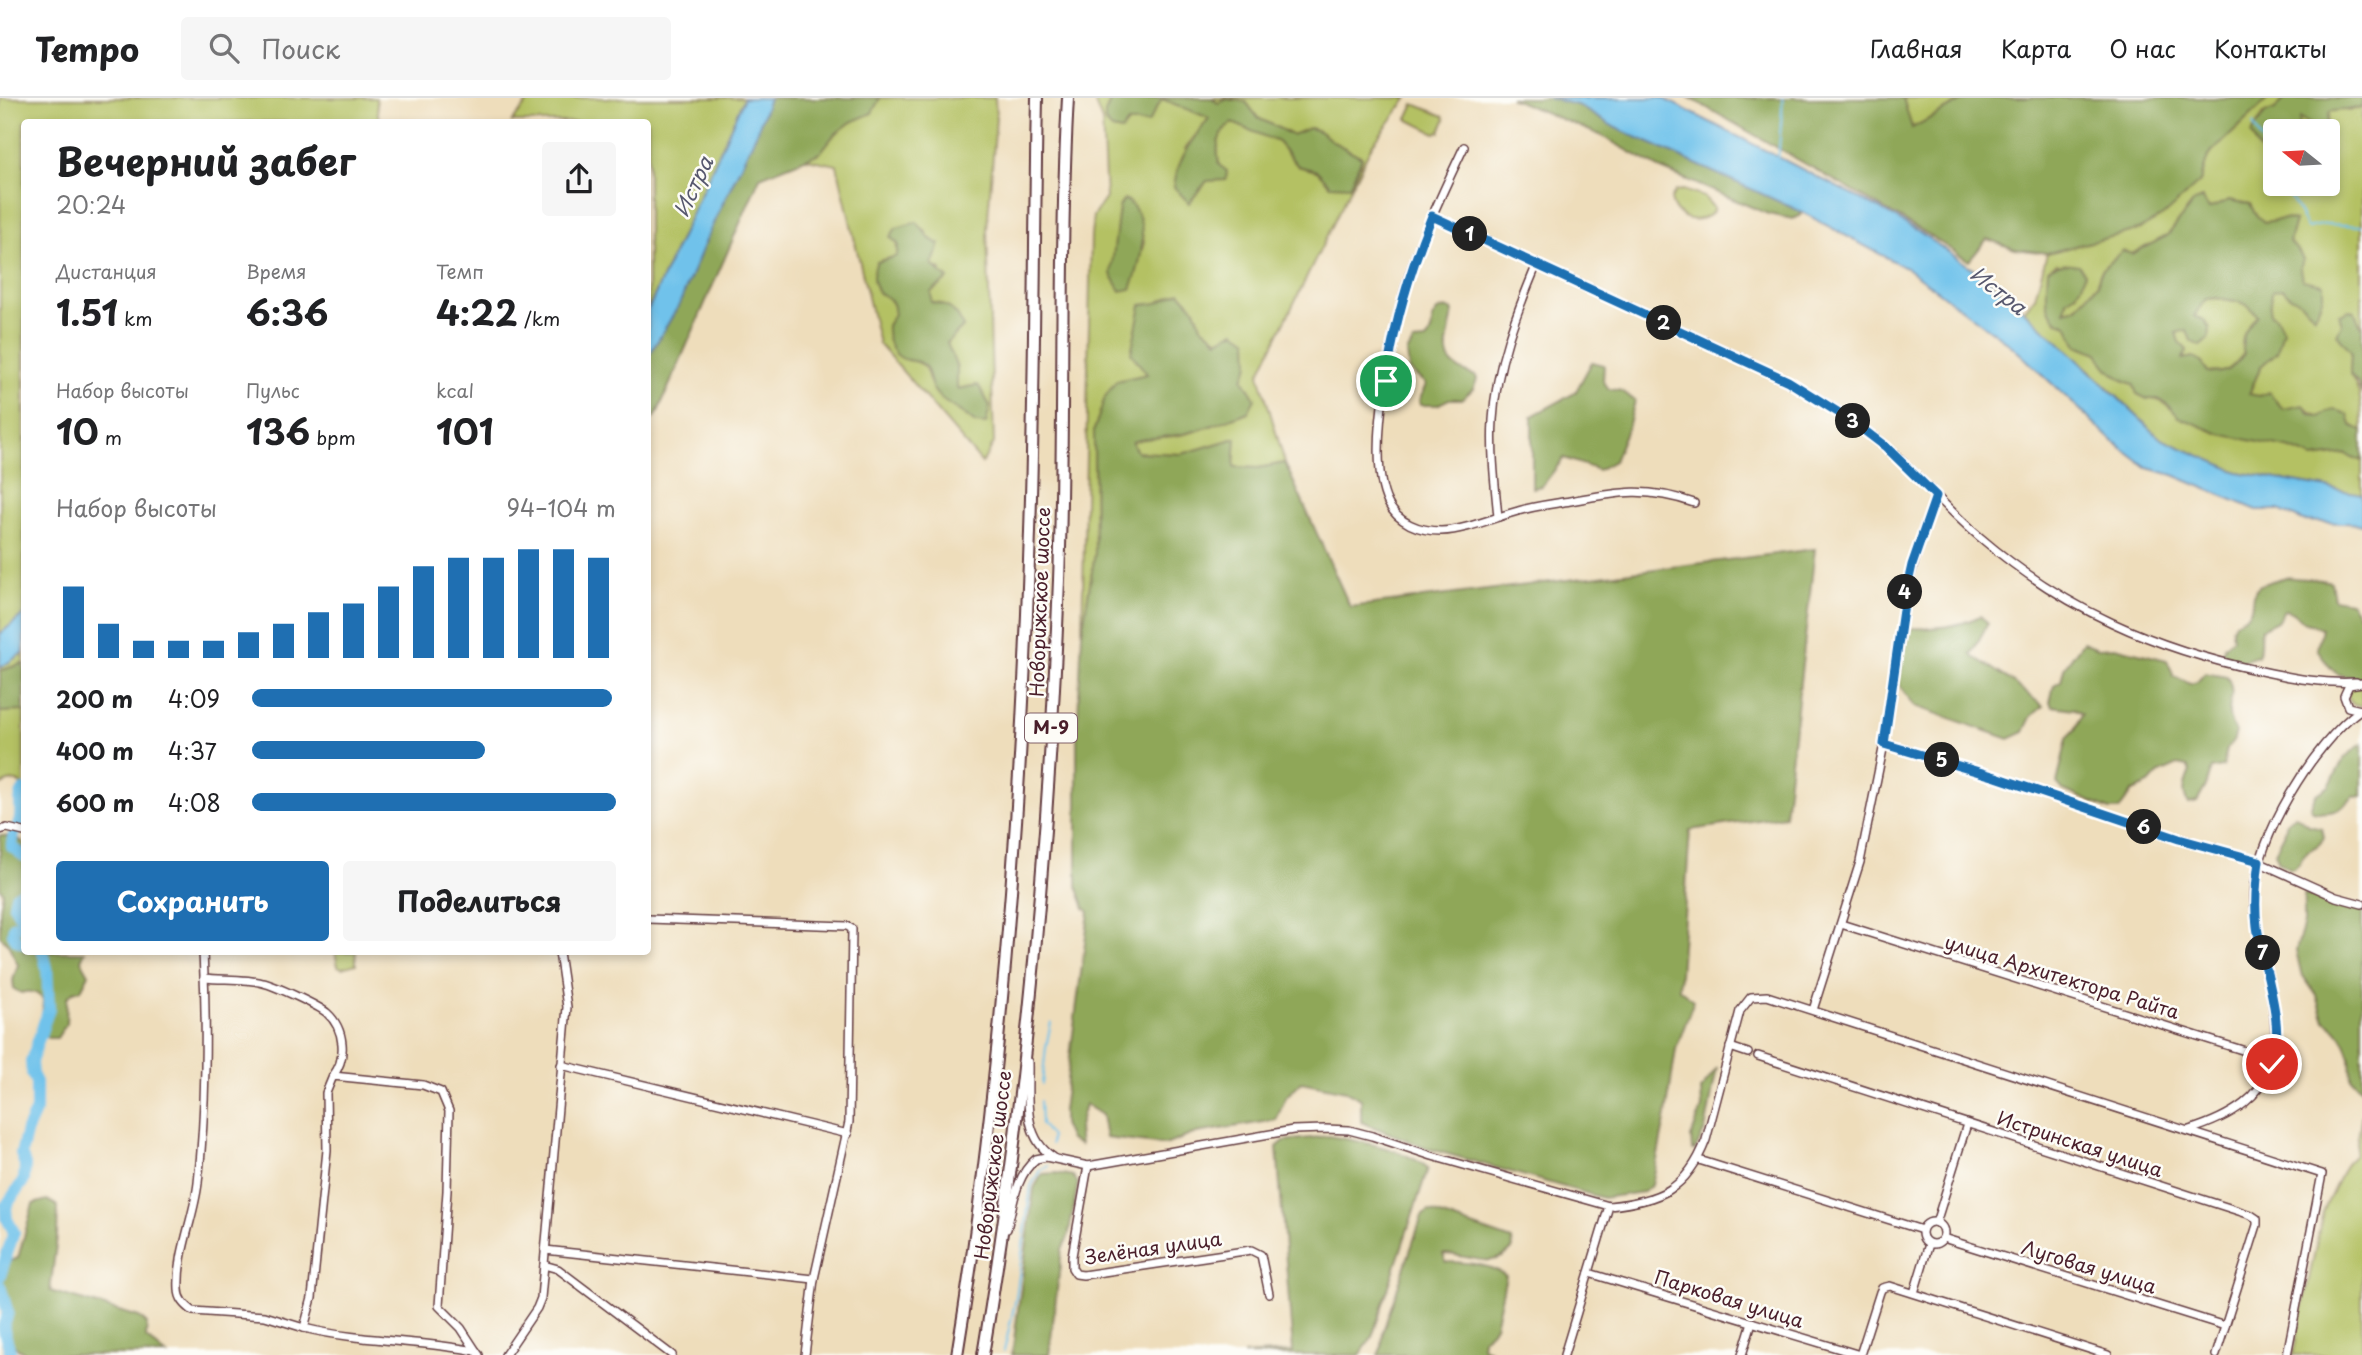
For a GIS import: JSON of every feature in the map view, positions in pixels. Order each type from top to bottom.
[{"type":"highway","name":"Новорижское шоссе","points":[[957,1355],[973,1254],[998,1041],[1017,823],[1030,557],[1037,98]]},
{"type":"highway","name":"Новорижское шоссе","points":[[983,1355],[999,1262],[1027,1033],[1045,835],[1062,484],[1068,98]]},
{"type":"street","points":[[1464,147],[1410,270],[1392,337],[1381,429],[1382,486],[1394,512],[1404,522],[1415,527],[1444,531],[1523,510],[1621,492],[1648,491],[1694,503]]},
{"type":"street","points":[[1432,216],[1788,381],[1852,421],[1886,447],[1998,552],[2035,581],[2078,607],[2164,645],[2203,657],[2284,676],[2360,682]]},
{"type":"street","points":[[1499,517],[1493,457],[1493,419],[1508,340],[1537,264]]},
{"type":"street","points":[[1813,1010],[1863,850],[1884,744],[1905,596],[1912,565],[1936,496]]},
{"type":"street","points":[[2325,681],[2338,687],[2351,709],[2361,710]]},
{"type":"street","points":[[2342,726],[2346,715],[2346,688],[2360,682]]},
{"type":"street","points":[[2188,1130],[2218,1121],[2241,1104],[2263,1084],[2274,1060],[2274,1009],[2257,928],[2254,894],[2259,861],[2273,825],[2298,781],[2342,726],[2361,710]]},
{"type":"street","points":[[1884,744],[1996,777],[2179,839],[2259,861],[2336,897],[2362,904]]},
{"type":"street","points":[[651,919],[847,926],[852,929],[848,1134],[814,1279],[805,1355]]},
{"type":"street","name":"улица Архитектора Райта","points":[[1841,924],[2274,1060]]},
{"type":"street","points":[[203,955],[199,1166],[180,1272],[181,1298],[192,1311],[265,1316],[304,1328],[403,1342],[439,1344],[478,1353]]},
{"type":"street","points":[[505,1355],[541,1298],[567,1007],[559,955]]},
{"type":"street","points":[[204,978],[264,983],[327,1013],[342,1044],[343,1058],[326,1093],[326,1164],[312,1298],[304,1328]]},
{"type":"street","points":[[999,1262],[1016,1191],[1024,1172],[1036,1158],[1088,1166],[1293,1130],[1349,1130],[1609,1206],[1637,1203],[1657,1197],[1688,1176],[1699,1160],[1740,1011],[1751,997],[1767,996],[2322,1174],[2287,1355]]},
{"type":"street","points":[[1027,1033],[1029,1122],[1036,1141],[1056,1159]]},
{"type":"street","points":[[1730,1047],[1748,1053]]},
{"type":"street","name":"Истринская улица","points":[[1758,1056],[2252,1215],[2257,1219],[2257,1225],[2216,1355]]},
{"type":"street","points":[[561,1065],[848,1134]]},
{"type":"street","points":[[333,1076],[423,1085],[441,1092],[449,1111],[439,1306],[461,1328],[478,1353]]},
{"type":"street","points":[[1936,1223],[1967,1124]]},
{"type":"street","points":[[1699,1160],[1922,1230]]},
{"type":"street","name":"Зелёная улица","points":[[1088,1166],[1072,1256],[1072,1268],[1076,1274],[1251,1250],[1261,1255],[1269,1294]]},
{"type":"street","points":[[1564,1355],[1609,1206]]},
{"type":"street","points":[[1936,1223],[1941,1226],[1943,1238],[1935,1244],[1929,1244],[1922,1236],[1922,1230],[1925,1225],[1936,1223]]},
{"type":"street","name":"Луговая улица","points":[[1943,1238],[2225,1326]]},
{"type":"street","points":[[1914,1293],[1929,1244]]},
{"type":"street","points":[[545,1250],[814,1279]]},
{"type":"street","points":[[544,1265],[558,1269],[672,1355]]},
{"type":"street","name":"Парковая улица","points":[[1589,1273],[1860,1355]]},
{"type":"street","points":[[1860,1355],[1882,1288],[1890,1286],[2108,1355]]},
{"type":"street","points":[[1742,1355],[1752,1322]]},
{"type":"green space","points":[[0,98],[376,98],[379,119],[21,119],[21,616],[0,634]]},
{"type":"green space","points":[[531,98],[744,98],[651,303],[651,119],[514,119]]},
{"type":"green space","points":[[769,98],[880,98],[872,113],[851,122],[834,135],[820,153],[760,177],[656,416],[651,419],[651,352],[679,305],[712,226],[757,132]]},
{"type":"green space","points":[[880,98],[995,98],[996,118],[987,230],[994,443],[982,463],[879,344],[837,165],[802,158],[820,152],[834,135],[851,122],[871,113]],"holes":[[[907,226],[924,229],[930,239],[932,265],[941,270],[931,292],[931,303],[942,304],[963,327],[947,343],[957,389],[978,385],[990,406],[975,423],[939,396],[921,364],[907,360],[894,317],[895,306],[877,262],[897,256],[896,228]]]},
{"type":"green space","points":[[1093,98],[1112,98],[1105,113],[1112,129],[1121,131],[1162,98],[1209,118],[1185,149],[1219,165],[1218,141],[1223,131],[1233,123],[1278,142],[1298,166],[1317,171],[1360,165],[1362,157],[1310,128],[1292,135],[1258,118],[1246,102],[1217,103],[1212,98],[1408,98],[1372,145],[1259,374],[1285,463],[1258,468],[1234,467],[1235,438],[1182,454],[1137,453],[1132,442],[1194,432],[1248,412],[1243,379],[1249,364],[1201,326],[1195,309],[1147,374],[1094,430],[1095,553],[1082,633],[1091,236],[1093,216],[1106,198],[1102,121]],"holes":[[[1137,212],[1144,242],[1131,289]]]},
{"type":"green space","points":[[1112,98],[1212,98],[1218,103],[1227,99],[1246,102],[1258,118],[1292,135],[1309,128],[1319,131],[1362,157],[1350,186],[1330,185],[1317,171],[1298,166],[1278,142],[1233,123],[1223,131],[1218,146],[1219,165],[1227,171],[1226,180],[1207,181],[1189,203],[1174,187],[1176,176],[1187,150],[1209,118],[1162,99],[1148,123],[1128,123],[1122,131],[1112,129],[1105,122],[1105,113]]},
{"type":"green space","points":[[1510,98],[1548,98],[1577,105],[1616,128],[1802,212],[1793,219],[1768,214],[1659,168],[1600,135]]},
{"type":"green space","points":[[1690,98],[1903,98],[1912,128],[1972,98],[2269,98],[2208,156],[2200,182],[2163,216],[2138,230],[2047,253],[2015,249],[1987,239],[1969,261],[1919,229]]},
{"type":"green space","points":[[1903,98],[1972,98],[1912,129]]},
{"type":"green space","points":[[2269,98],[2286,98],[2275,109],[2264,113],[2251,134],[2263,157],[2263,196],[2340,196],[2340,119],[2299,118],[2340,109],[2350,111],[2362,106],[2362,328],[2354,311],[2350,374],[2359,394],[2362,431],[2316,415],[2304,405],[2283,409],[2275,401],[2249,394],[2261,366],[2277,352],[2278,320],[2270,313],[2272,290],[2283,289],[2315,316],[2323,296],[2301,280],[2297,249],[2289,242],[2295,221],[2285,219],[2263,222],[2250,204],[2229,200],[2209,210],[2201,198],[2193,203],[2167,236],[2132,254],[2122,251],[2102,269],[2098,284],[2075,308],[2065,311],[2067,300],[2077,294],[2057,263],[2048,269],[2047,302],[2057,322],[2067,325],[2077,345],[2098,353],[2122,380],[2133,384],[2147,399],[2162,402],[2180,417],[2293,449],[2313,458],[2346,454],[2362,461],[2362,494],[2238,472],[2161,439],[2024,311],[2035,297],[2047,253],[2138,230],[2200,182],[2208,156]]},
{"type":"green space","points":[[2286,98],[2362,98],[2362,106],[2329,112],[2328,119],[2263,119],[2263,158],[2251,134],[2265,113],[2275,109]]},
{"type":"green space","points":[[1414,104],[1444,116],[1440,132],[1435,133],[1407,119]]},
{"type":"green space","points":[[1683,190],[1704,197],[1714,208],[1712,213],[1700,219],[1682,216],[1673,206],[1671,199],[1676,191]]},
{"type":"green space","points":[[2202,198],[2209,209],[2229,200],[2250,204],[2255,214],[2264,222],[2285,219],[2295,221],[2289,242],[2303,259],[2300,269],[2302,280],[2323,284],[2323,296],[2315,316],[2283,289],[2272,291],[2270,313],[2278,320],[2283,330],[2277,352],[2261,366],[2249,394],[2259,396],[2269,392],[2283,409],[2304,405],[2310,414],[2320,417],[2333,410],[2348,415],[2351,425],[2362,431],[2362,461],[2346,454],[2313,458],[2292,449],[2220,434],[2179,417],[2158,399],[2147,399],[2137,394],[2133,384],[2112,372],[2098,353],[2077,345],[2067,325],[2049,310],[2048,269],[2059,264],[2070,264],[2078,265],[2085,273],[2080,289],[2067,300],[2065,311],[2076,308],[2098,285],[2103,269],[2122,251],[2132,254],[2167,236],[2193,203]],"holes":[[[2217,298],[2243,303],[2257,315],[2245,333],[2244,354],[2233,366],[2215,373],[2208,372],[2202,363],[2193,357],[2183,359],[2187,350],[2179,342],[2176,333],[2187,330],[2191,341],[2200,346],[2209,339],[2210,328],[2204,320],[2194,316],[2206,299]]]},
{"type":"green space","points":[[1124,199],[1133,206],[1139,216],[1142,241],[1131,289],[1121,291],[1111,274],[1119,207]]},
{"type":"green space","points":[[917,222],[930,239],[940,244],[932,265],[948,279],[931,292],[931,302],[951,309],[963,327],[947,343],[957,368],[957,389],[978,385],[990,406],[986,424],[975,423],[937,395],[924,365],[897,355],[889,341],[887,325],[893,315],[894,306],[889,299],[878,293],[873,274],[877,262],[897,256],[898,244],[890,237],[896,228]]},
{"type":"green space","points":[[1180,292],[1195,309],[1201,326],[1218,340],[1235,331],[1248,340],[1249,364],[1243,379],[1255,399],[1248,412],[1213,425],[1186,433],[1132,442],[1137,452],[1182,454],[1236,438],[1234,467],[1258,468],[1285,463],[1350,607],[1815,549],[1785,816],[1690,830],[1679,989],[1694,1000],[1676,1049],[1652,1185],[1643,1192],[1603,1198],[1430,1149],[1361,1122],[1361,1099],[1346,1091],[1301,1082],[1286,1097],[1276,1120],[1196,1133],[1165,1145],[1106,1138],[1102,1115],[1085,1104],[1078,1130],[1080,1145],[1070,1140],[1063,1124],[1063,1110],[1089,912],[1077,886],[1077,737],[1082,633],[1095,553],[1094,430],[1105,397],[1116,381],[1147,374],[1131,353],[1141,305],[1157,303]]},
{"type":"green space","points":[[2217,298],[2243,303],[2257,315],[2243,337],[2244,353],[2229,369],[2215,373],[2208,372],[2202,363],[2183,360],[2176,332],[2187,330],[2206,299]]},
{"type":"green space","points":[[1445,308],[1453,311],[1447,343],[1449,359],[1463,371],[1476,376],[1477,380],[1473,389],[1462,399],[1449,399],[1437,405],[1420,405],[1426,384],[1409,370],[1407,353],[1413,342],[1425,341],[1431,331],[1432,319],[1437,311]]},
{"type":"green space","points":[[2354,311],[2362,328],[2362,394],[2358,383],[2350,374],[2351,351],[2337,334],[2342,324],[2339,314]]},
{"type":"green space","points":[[1592,362],[1604,365],[1603,381],[1609,389],[1622,391],[1635,401],[1614,461],[1598,470],[1564,458],[1542,486],[1532,488],[1532,416],[1575,393]]},
{"type":"green space","points":[[2286,577],[2331,582],[2334,599],[2350,602],[2362,618],[2362,678],[2343,676],[2334,671],[2317,649],[2322,628],[2304,622],[2284,610],[2277,621],[2261,629],[2258,656],[2232,664],[2221,659],[2224,646],[2233,638],[2232,629],[2235,622],[2251,609],[2255,591],[2261,585]]},
{"type":"green space","points":[[1980,616],[1988,623],[1971,655],[2043,706],[2031,717],[2024,732],[2009,739],[1915,706],[1899,685],[1903,652],[1912,628],[1964,623]]},
{"type":"green space","points":[[2083,642],[2098,648],[2115,647],[2167,660],[2174,676],[2190,684],[2197,682],[2205,673],[2227,677],[2232,691],[2229,717],[2236,732],[2227,749],[2223,767],[2212,769],[2197,802],[2188,804],[2184,791],[2190,771],[2187,767],[2178,765],[2158,774],[2149,784],[2133,791],[2119,810],[2110,810],[2063,790],[2057,783],[2067,738],[2075,730],[2082,714],[2074,709],[2052,706],[2050,702],[2054,685],[2061,681],[2064,668]]},
{"type":"green space","points":[[21,654],[21,664],[0,671],[0,668]]},
{"type":"green space","points":[[21,664],[21,711],[0,712],[0,671]]},
{"type":"green space","points":[[2362,686],[2362,706],[2353,705],[2348,699],[2351,687]]},
{"type":"green space","points":[[21,711],[21,785],[13,781],[0,786],[0,712]]},
{"type":"green space","points":[[2362,744],[2362,796],[2353,797],[2335,811],[2313,811],[2310,807],[2316,795],[2329,786],[2345,757]]},
{"type":"green space","points":[[2295,815],[2309,825],[2322,828],[2324,837],[2321,843],[2307,852],[2291,869],[2279,862],[2275,852],[2284,835],[2287,821]]},
{"type":"green space","points":[[0,835],[21,841],[21,955],[84,955],[81,960],[89,974],[81,990],[73,992],[67,998],[66,1024],[57,1038],[48,1038],[42,1034],[43,999],[33,992],[21,993],[14,989],[13,980],[18,965],[8,944],[0,936],[3,892],[0,888]]},
{"type":"green space","points":[[2304,894],[2362,911],[2362,1090],[2351,1078],[2350,1057],[2345,1043],[2337,1030],[2325,1021],[2317,996],[2301,973],[2296,950],[2304,923]]},
{"type":"green space","points":[[336,955],[356,955],[356,964],[342,968],[338,966]]},
{"type":"green space","points":[[1717,1068],[1705,1130],[1695,1150],[1692,1150],[1691,1137],[1702,1108],[1701,1090]]},
{"type":"green space","points":[[2362,1114],[2362,1355],[2293,1355],[2323,1212],[2346,1163],[2355,1154]]},
{"type":"green space","points":[[1329,1136],[1394,1151],[1428,1168],[1372,1337],[1360,1355],[1243,1355],[1293,1352],[1277,1147],[1284,1141]]},
{"type":"green space","points":[[1042,1174],[1073,1176],[1078,1183],[1068,1237],[1062,1249],[1049,1355],[1012,1355],[1034,1188]]},
{"type":"green space","points":[[47,1200],[58,1206],[50,1291],[139,1317],[147,1324],[146,1338],[167,1355],[27,1355],[7,1341],[0,1296],[0,1266],[18,1258],[33,1204]]},
{"type":"green space","points":[[1429,1211],[1512,1240],[1513,1248],[1497,1259],[1480,1260],[1443,1254],[1446,1262],[1485,1266],[1506,1276],[1495,1326],[1483,1339],[1482,1347],[1489,1350],[1489,1355],[1378,1355],[1383,1331],[1422,1216]]},
{"type":"water","points":[[744,98],[769,98],[757,132],[712,226],[679,305],[651,352],[651,303]]},
{"type":"water","name":"Истра","points":[[1548,98],[1663,98],[1880,209],[1918,231],[1986,278],[2057,340],[2161,439],[2238,472],[2362,494],[2362,524],[2303,521],[2279,510],[2257,510],[2173,475],[2148,468],[2114,442],[2013,347],[1908,269],[1802,212],[1616,128],[1577,105]]},
{"type":"water","points":[[21,616],[21,654],[0,668],[0,634]]},
{"type":"waterway","points":[[1778,160],[1783,98]]},
{"type":"waterway","points":[[2253,124],[2263,143]]},
{"type":"waterway","points":[[2290,196],[2307,228],[2327,224],[2362,226]]},
{"type":"waterway","points":[[21,797],[20,819],[12,843],[12,847],[21,854]]},
{"type":"waterway","points":[[21,893],[16,896],[14,905],[21,917]]},
{"type":"waterway","points":[[21,924],[14,926],[13,934],[16,940],[21,942]]},
{"type":"waterway","points":[[0,1276],[14,1232],[7,1219],[6,1206],[24,1180],[25,1165],[21,1154],[36,1110],[36,1082],[31,1062],[49,1008],[44,955]]},
{"type":"waterway","points":[[1042,1084],[1051,1022]]},
{"type":"waterway","points":[[1040,1101],[1041,1124],[1051,1137],[1051,1144]]},
{"type":"waterway","points":[[1004,1351],[1016,1298],[1031,1186],[1040,1170],[1048,1166]]},
{"type":"waterway","points":[[0,1286],[8,1313],[3,1327],[11,1355]]},
{"type":"route","points":[[1386,381],[1393,331],[1413,262],[1432,216],[1788,381],[1831,406],[1886,447],[1936,496],[1912,565],[1905,596],[1884,744],[1996,777],[2179,839],[2259,861],[2254,894],[2257,928],[2274,1009],[2276,1047],[2272,1064]]}]
